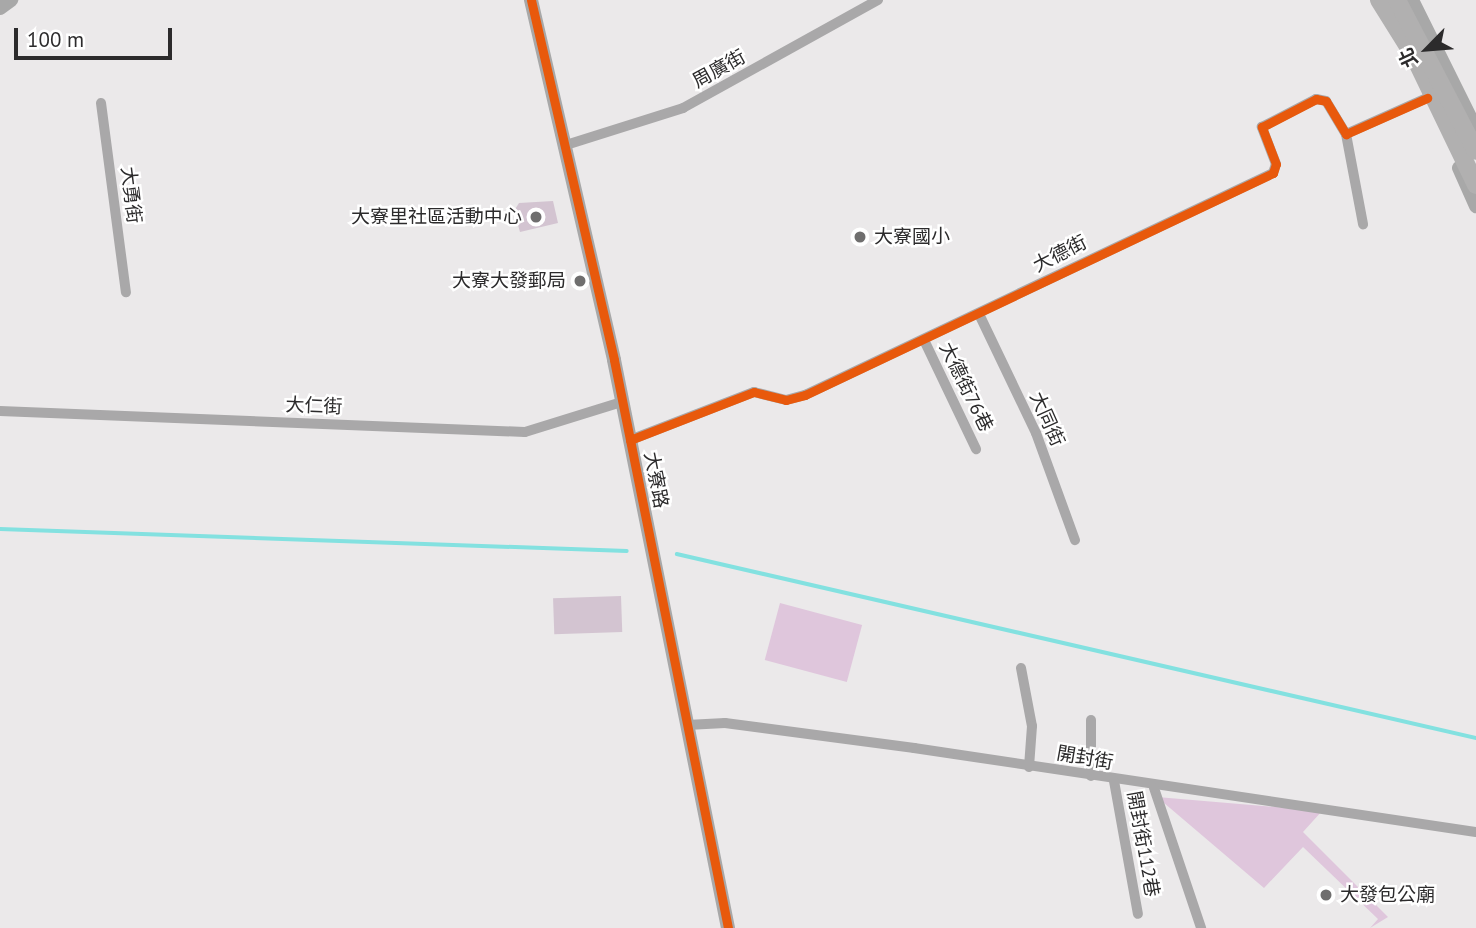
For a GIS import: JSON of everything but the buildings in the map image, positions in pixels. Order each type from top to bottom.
[{"type":"highway","points":[[1380,0],[1420,68],[1476,185]]},
{"type":"highway","points":[[1397,0],[1476,151]]},
{"type":"street","points":[[0,8],[11,0]]},
{"type":"street","name":"大寮路","points":[[531,0],[566,145],[622,402],[728,928]]},
{"type":"street","name":"周廣街","points":[[566,145],[682,108],[878,0]]},
{"type":"street","points":[[1370,0],[1427,98],[1476,206]]},
{"type":"street","points":[[1412,0],[1476,129]]},
{"type":"street","points":[[1363,225],[1346,134],[1427,98]]},
{"type":"street","name":"大德街","points":[[630,440],[754,392],[786,400],[805,395],[1273,173],[1276,164],[1262,133],[1267,122],[1322,99],[1346,134]]},
{"type":"street","name":"大勇街","points":[[101,103],[126,292]]},
{"type":"street","name":"大同街","points":[[979,314],[1036,433],[1075,540]]},
{"type":"street","name":"大德街76巷","points":[[923,340],[976,449]]},
{"type":"street","name":"大仁街","points":[[0,411],[525,432],[622,402]]},
{"type":"street","points":[[1021,668],[1032,726],[1029,766]]},
{"type":"street","points":[[1091,720],[1091,776]]},
{"type":"street","name":"開封街","points":[[687,725],[725,723],[1029,766],[1154,788],[1476,832]]},
{"type":"street","name":"開封街112巷","points":[[1114,781],[1138,914]]},
{"type":"street","points":[[1154,788],[1200,928]]},
{"type":"shaded area","points":[[780,603],[862,625],[847,682],[765,660]]},
{"type":"shaded area","points":[[1157,797],[1322,811],[1303,832],[1388,917],[1370,928],[1378,919],[1303,847],[1264,888]]},
{"type":"waterway","points":[[0,529],[627,551]]},
{"type":"waterway","points":[[677,554],[1476,738]]},
{"type":"cycle path","points":[[531,0],[614,360],[728,928]]},
{"type":"cycle path","points":[[630,440],[754,392],[786,400],[805,395],[1273,173],[1276,164],[1262,127],[1316,99],[1326,101],[1346,134],[1427,98]]},
{"type":"place","name":"大寮里社區活動中心","points":[[536,217]]},
{"type":"place","name":"大寮國小","points":[[860,237]]},
{"type":"place","name":"大寮大發郵局","points":[[580,281]]},
{"type":"place","name":"大發包公廟","points":[[1326,895]]}]
